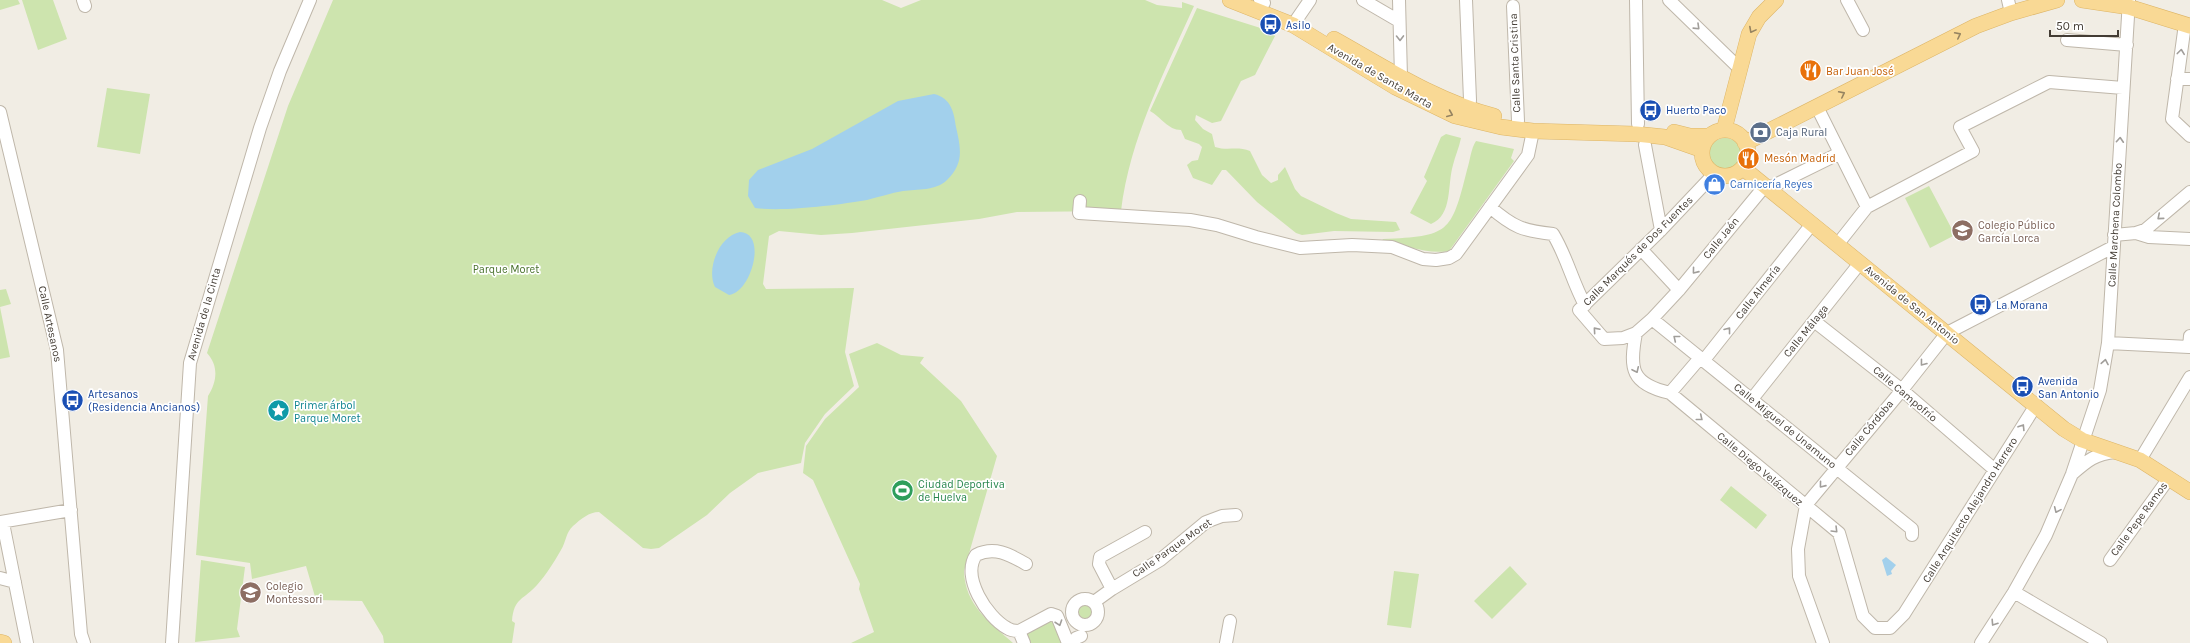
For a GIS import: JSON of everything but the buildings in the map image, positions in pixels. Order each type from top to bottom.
[{"type":"main road","name":"Avenida de Santa Marta","points":[[1230,0],[1295,22]]},
{"type":"main road","points":[[1724,130],[1749,34],[1759,17],[1776,0]]},
{"type":"main road","points":[[1746,144],[1976,26],[2010,6],[2057,0]]},
{"type":"main road","points":[[2082,0],[2129,4],[2187,25]]},
{"type":"main road","name":"Avenida de Santa Marta","points":[[1260,1],[1398,82],[1423,89],[1468,115],[1501,127],[1532,131],[1636,134],[1665,138],[1702,150]]},
{"type":"main road","name":"Avenida de Santa Marta","points":[[1468,115],[1518,121],[1638,124],[1690,136],[1709,136]]},
{"type":"main road","points":[[1724,130],[1737,134],[1746,144],[1748,156],[1743,168],[1729,176],[1714,174],[1704,164],[1702,150],[1709,136],[1724,130]]},
{"type":"main road","name":"Avenida de San Antonio","points":[[1743,168],[2064,429],[2082,440],[2140,460],[2190,492]]},
{"type":"main road","points":[[0,642],[4,643]]},
{"type":"street","name":"Avenida de la Cinta","points":[[172,643],[190,363],[260,128],[278,77],[310,0]]},
{"type":"street","points":[[1295,22],[1310,0]]},
{"type":"street","points":[[1363,0],[1399,21]]},
{"type":"street","points":[[1398,82],[1399,0]]},
{"type":"street","points":[[1466,0],[1468,115]]},
{"type":"street","points":[[1636,0],[1638,124]]},
{"type":"street","points":[[1669,0],[1740,68]]},
{"type":"street","points":[[1847,0],[1863,30]]},
{"type":"street","name":"Calle Marchena Colombo","points":[[1981,643],[2014,592],[2046,535],[2072,474],[2082,440],[2100,390],[2108,343],[2129,4]]},
{"type":"street","name":"Calle Santa Cristina","points":[[1513,6],[1518,121]]},
{"type":"street","points":[[2187,25],[2177,79],[2172,119],[2190,136]]},
{"type":"street","points":[[2067,40],[2127,45]]},
{"type":"street","points":[[2177,79],[2190,79]]},
{"type":"street","points":[[1837,245],[1867,207],[1973,151],[1960,127],[2049,82],[2123,88]]},
{"type":"street","points":[[1818,107],[1867,207]]},
{"type":"street","name":"Calle Artesanos","points":[[0,112],[57,350],[81,641]]},
{"type":"street","points":[[1080,201],[1079,213],[1190,220],[1217,225],[1300,248],[1352,245],[1392,247],[1423,259],[1436,260],[1449,258],[1456,254],[1528,155],[1532,131]]},
{"type":"street","points":[[1644,146],[1661,230]]},
{"type":"street","points":[[1766,188],[1840,153]]},
{"type":"street","name":"Calle Marqués de Dos Fuentes","points":[[1582,308],[1661,230],[1714,174]]},
{"type":"street","name":"Calle Jaén","points":[[1636,333],[1652,319],[1679,290],[1766,188]]},
{"type":"street","points":[[2114,235],[2136,233],[2145,230],[2190,192]]},
{"type":"street","points":[[1490,207],[1510,224],[1536,233],[1553,234],[1564,251],[1582,308],[1604,340],[1612,340],[1636,333]]},
{"type":"street","name":"Calle Almería","points":[[1670,393],[1702,359],[1812,224]]},
{"type":"street","points":[[2136,233],[2149,237],[2190,239]]},
{"type":"street","points":[[1947,333],[2113,247]]},
{"type":"street","points":[[1641,249],[1679,290]]},
{"type":"street","name":"Calle Málaga","points":[[1752,399],[1860,263]]},
{"type":"street","name":"Calle Miguel de Unamuno","points":[[1652,319],[1912,529],[1912,535]]},
{"type":"street","name":"Calle Campofrío","points":[[1814,320],[1902,390],[1995,470]]},
{"type":"street","name":"Calle Diego Velázquez","points":[[1636,333],[1631,357],[1634,371],[1642,382],[1657,390],[1670,393],[1806,505],[1798,549],[1799,576],[1823,643]]},
{"type":"street","name":"Calle Córdoba","points":[[1806,505],[1836,467],[1902,390],[1947,333]]},
{"type":"street","points":[[2108,343],[2190,341]]},
{"type":"street","points":[[2140,460],[2190,377]]},
{"type":"street","name":"Calle Arquitecto Alejandro Herrero","points":[[1806,505],[1839,533],[1863,616],[1875,628],[1890,628],[1904,614],[2036,405]]},
{"type":"street","points":[[2072,474],[2090,458],[2101,454],[2118,452]]},
{"type":"street","name":"Calle Pepe Ramos","points":[[2110,560],[2169,478]]},
{"type":"street","points":[[27,643],[1,523],[71,510]]},
{"type":"street","name":"Calle Parque Moret","points":[[1094,602],[1112,589],[1160,560],[1206,522],[1222,516],[1236,515]]},
{"type":"street","points":[[1112,589],[1099,564],[1100,557],[1145,532]]},
{"type":"street","points":[[1026,564],[1000,552],[986,550],[976,555],[970,568],[972,582],[978,595],[987,608],[1008,629],[1019,631],[1051,614],[1057,616],[1068,643]]},
{"type":"street","points":[[0,578],[15,582]]},
{"type":"street","points":[[2014,592],[2101,643]]},
{"type":"street","points":[[1086,598],[1094,602],[1098,610],[1096,618],[1081,637],[1072,616],[1074,604],[1086,598]]},
{"type":"street","points":[[1226,643],[1230,621]]},
{"type":"street","points":[[1019,631],[1024,643]]},
{"type":"green space","points":[[0,0],[18,0],[20,4],[0,10]]},
{"type":"green space","points":[[22,0],[53,0],[67,39],[38,50]]},
{"type":"green space","name":"Parque Moret","points":[[333,0],[882,0],[901,8],[921,0],[1145,0],[1157,5],[1182,8],[1182,2],[1194,6],[1160,81],[1140,132],[1125,184],[1121,211],[1017,212],[979,219],[852,233],[821,235],[779,231],[769,236],[763,284],[766,289],[854,288],[845,352],[854,386],[825,414],[805,443],[801,463],[758,473],[730,493],[707,515],[659,548],[643,548],[599,512],[585,516],[571,528],[561,550],[544,577],[517,603],[512,621],[515,623],[512,643],[384,643],[383,636],[362,601],[316,600],[306,566],[252,579],[250,563],[196,555],[208,396],[215,380],[215,369],[211,358],[207,353],[288,106]]},
{"type":"green space","points":[[1197,8],[1270,31],[1275,36],[1255,75],[1241,81],[1221,121],[1212,123],[1196,115],[1195,120],[1203,129],[1212,134],[1215,147],[1250,151],[1262,175],[1271,183],[1278,180],[1278,175],[1285,167],[1295,189],[1301,196],[1336,213],[1351,219],[1396,222],[1400,230],[1393,232],[1334,231],[1302,235],[1296,233],[1257,202],[1226,170],[1222,170],[1212,185],[1193,178],[1187,165],[1192,161],[1198,160],[1202,147],[1199,144],[1185,139],[1181,130],[1168,126],[1150,111]]},
{"type":"green space","points":[[107,88],[150,94],[140,154],[97,147]]},
{"type":"green space","points":[[1446,134],[1461,138],[1451,173],[1446,207],[1438,220],[1431,224],[1410,213],[1427,181],[1424,177],[1441,137]]},
{"type":"green space","points":[[1725,138],[1736,143],[1741,154],[1736,165],[1725,170],[1714,165],[1709,154],[1714,143]]},
{"type":"green space","points":[[1476,141],[1514,149],[1511,158],[1514,161],[1449,251],[1432,252],[1382,241],[1383,239],[1422,236],[1434,233],[1444,227],[1451,219],[1462,191]]},
{"type":"green space","points":[[1929,186],[1955,235],[1930,248],[1905,198]]},
{"type":"green space","points":[[6,289],[11,304],[0,307],[0,290]]},
{"type":"green space","points":[[0,307],[10,357],[0,359]]},
{"type":"green space","name":"Ciudad Deportiva de Huelva","points":[[877,343],[901,355],[924,357],[920,363],[961,401],[997,456],[964,571],[965,583],[969,594],[980,612],[995,628],[1013,643],[851,643],[874,632],[859,589],[860,584],[813,480],[803,473],[806,446],[825,419],[859,387],[849,354]]},
{"type":"green space","points":[[1731,486],[1767,515],[1756,529],[1720,500]]},
{"type":"green space","points":[[201,560],[245,567],[237,629],[240,637],[195,642]]},
{"type":"green space","points":[[1510,566],[1527,584],[1492,619],[1474,601]]},
{"type":"green space","points":[[1394,571],[1419,574],[1411,628],[1387,625]]},
{"type":"green space","points":[[1085,602],[1092,605],[1095,612],[1092,619],[1085,622],[1078,619],[1075,612],[1078,605]]},
{"type":"green space","points":[[1047,620],[1055,623],[1063,643],[1030,643],[1027,640],[1026,630]]},
{"type":"water","points":[[934,94],[940,96],[951,106],[960,149],[959,162],[952,174],[943,184],[932,188],[903,191],[867,200],[841,204],[795,209],[755,208],[748,196],[749,180],[758,170],[812,149],[898,101]]},
{"type":"water","points":[[740,232],[748,235],[753,242],[755,252],[750,274],[744,284],[737,292],[729,295],[715,287],[712,271],[713,263],[720,246],[733,235]]},
{"type":"water","points":[[1886,557],[1896,565],[1891,571],[1892,574],[1887,576],[1882,560]]},
{"type":"place","name":"Asilo","points":[[1271,25]]},
{"type":"place","name":"Bar Juan José","points":[[1811,71]]},
{"type":"place","name":"Huerto Paco","points":[[1651,110]]},
{"type":"place","name":"Caja Rural","points":[[1760,132]]},
{"type":"place","name":"Mesón Madrid","points":[[1749,158]]},
{"type":"place","name":"Carnicería Reyes","points":[[1715,184]]},
{"type":"place","name":"Colegio Público García Lorca","points":[[1963,231]]},
{"type":"place","name":"La Morana","points":[[1981,305]]},
{"type":"place","name":"Avenida San Antonio","points":[[2023,387]]},
{"type":"place","name":"Artesanos (Residencia Ancianos)","points":[[73,400]]},
{"type":"place","name":"Primer árbol Parque Moret","points":[[278,411]]},
{"type":"place","name":"Ciudad Deportiva de Huelva","points":[[903,490]]},
{"type":"place","name":"Colegio Montessori","points":[[251,592]]}]
